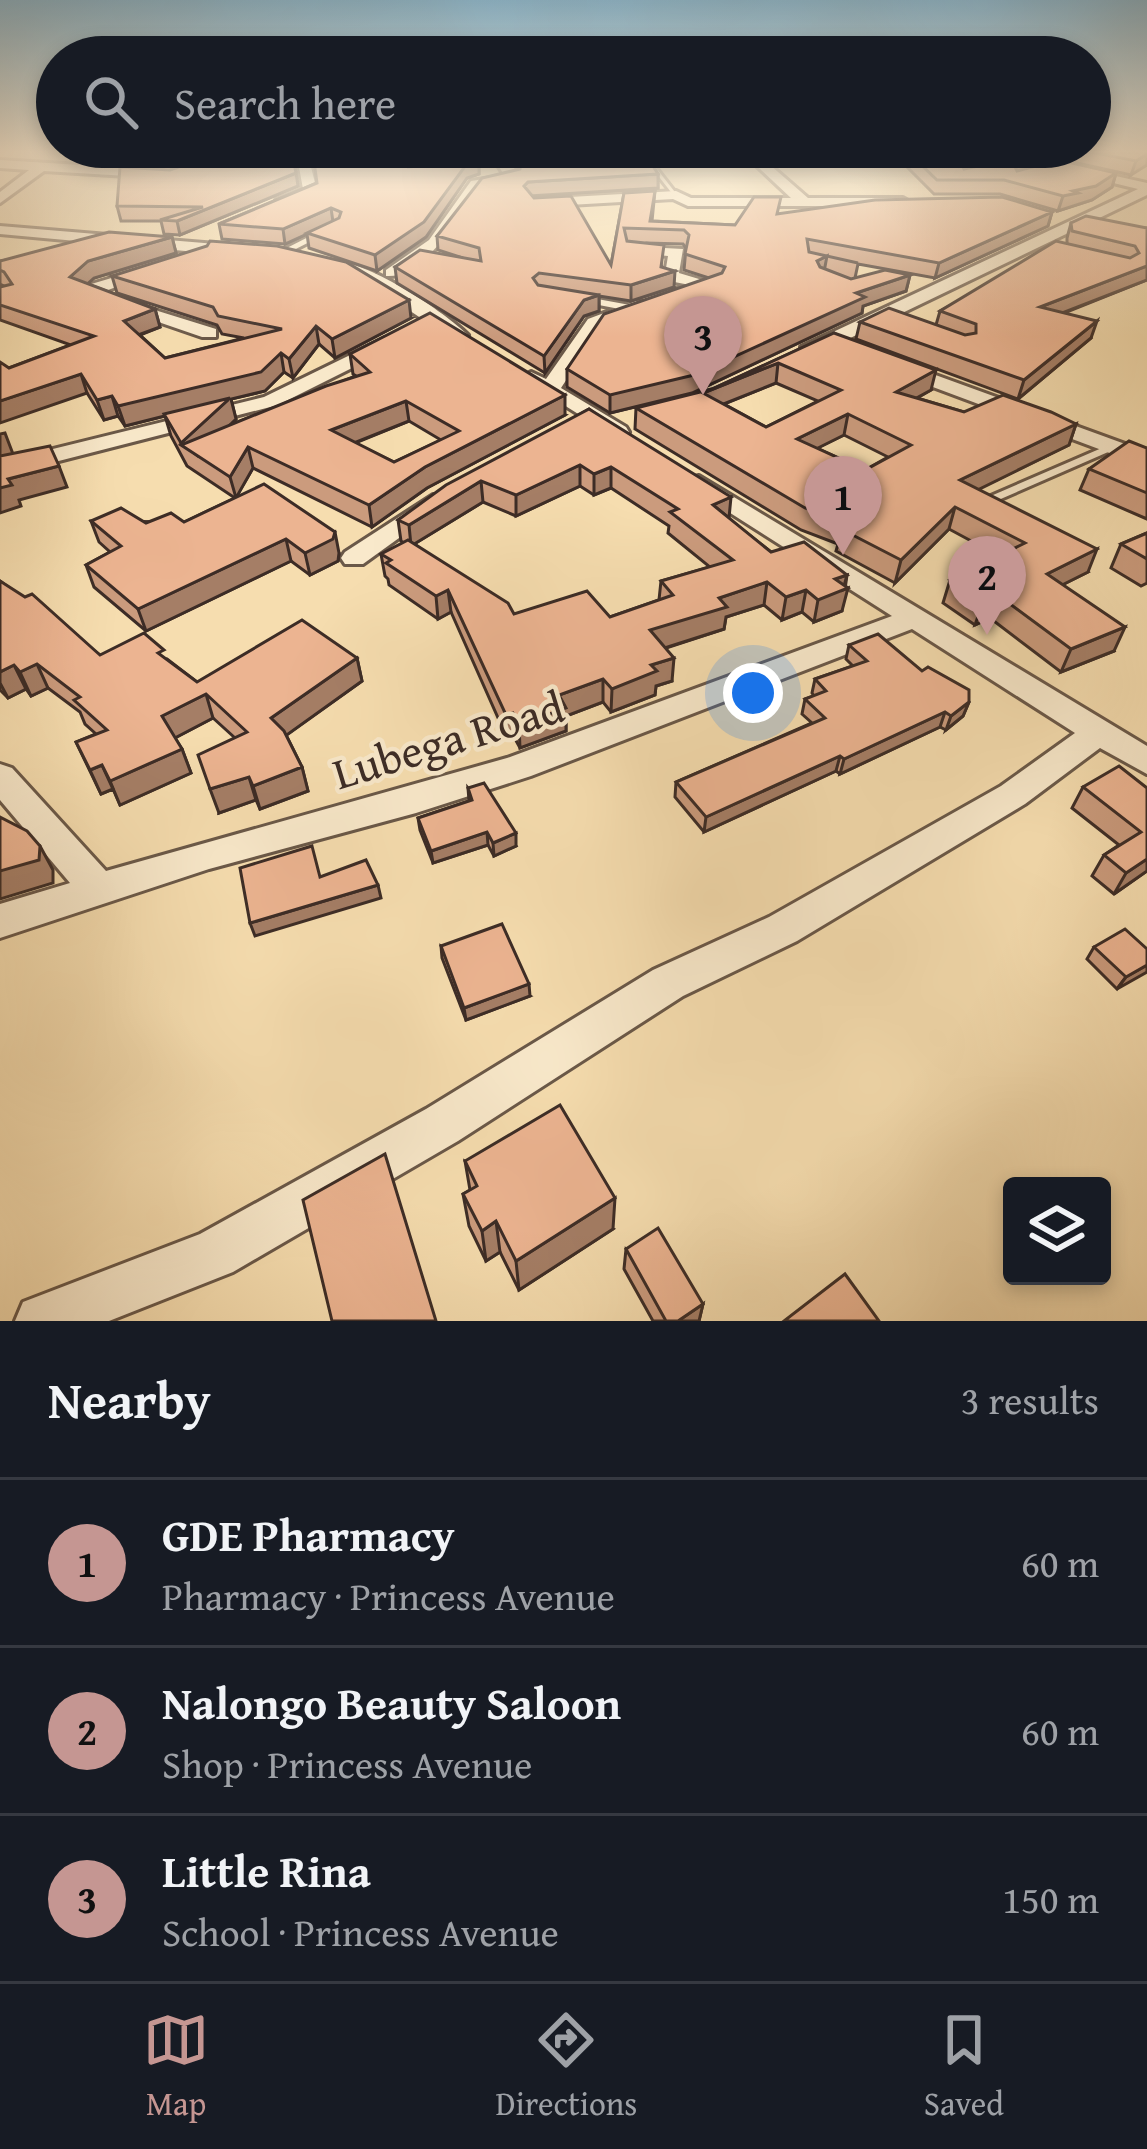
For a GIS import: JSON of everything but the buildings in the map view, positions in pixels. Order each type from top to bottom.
[{"type":"street","points":[[380,282],[434,243],[455,214]]},
{"type":"street","points":[[727,220],[728,214]]},
{"type":"street","points":[[852,349],[881,316],[1033,245],[1085,214]]},
{"type":"street","points":[[1067,221],[1100,226]]},
{"type":"street","points":[[0,230],[182,246],[213,242],[345,266],[380,282],[471,342]]},
{"type":"street","points":[[0,249],[52,236]]},
{"type":"street","points":[[209,333],[107,303],[89,293],[213,242]]},
{"type":"street","points":[[633,249],[676,252],[670,276],[711,285],[670,296]]},
{"type":"street","points":[[418,254],[436,260]]},
{"type":"street","points":[[904,280],[938,289]]},
{"type":"street","points":[[549,390],[594,323],[650,302]]},
{"type":"street","points":[[0,469],[289,395],[433,319]]},
{"type":"street","points":[[787,361],[852,349],[1147,460]]},
{"type":"street","points":[[510,366],[644,449]]},
{"type":"street","points":[[683,473],[1147,762]]},
{"type":"street","points":[[354,558],[383,533],[460,485]]},
{"type":"street","name":"Lubega Road","points":[[0,921],[97,888],[498,774],[914,619]]},
{"type":"street","points":[[42,1321],[214,1254],[442,1125],[668,983],[783,929],[1012,795],[1098,733]]},
{"type":"street","points":[[0,777],[97,888]]},
{"type":"lane","points":[[281,253],[335,228]]},
{"type":"lane","points":[[1033,245],[1056,250]]},
{"type":"lane","points":[[560,297],[630,308]]},
{"type":"lane","points":[[881,316],[902,324]]},
{"type":"lane","points":[[974,506],[1111,447]]},
{"type":"place","name":"Little Rina","points":[[703,395]]},
{"type":"place","name":"GDE Pharmacy","points":[[843,555]]},
{"type":"place","name":"Nalongo Beauty Saloon","points":[[987,635]]}]
